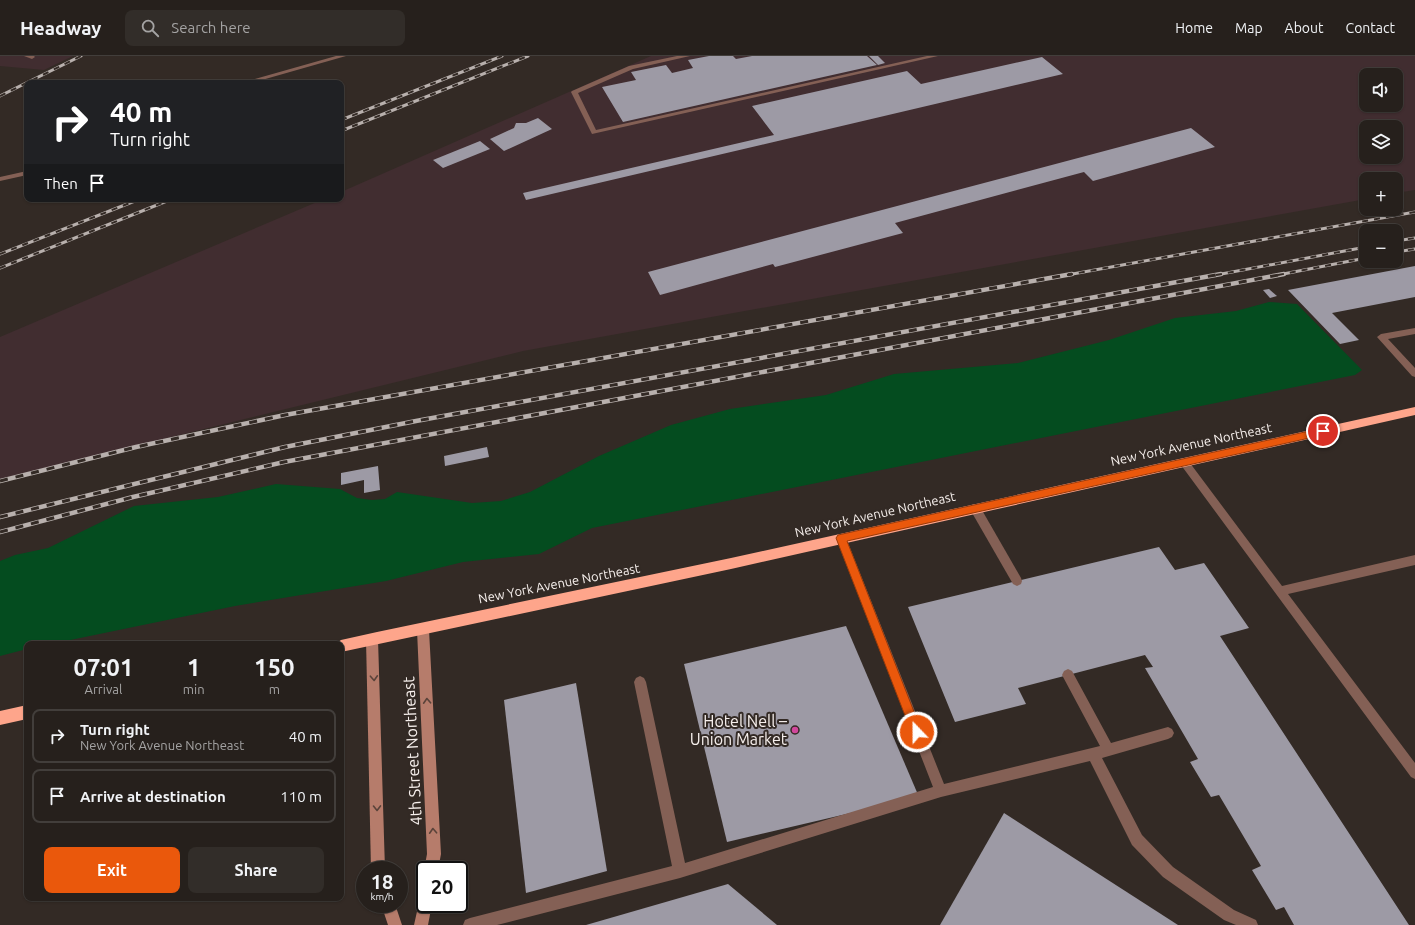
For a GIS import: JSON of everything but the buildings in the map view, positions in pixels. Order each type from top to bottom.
[{"type":"highway","name":"New York Avenue Northeast","points":[[344,645],[422,630],[478,616],[632,585],[1415,411]]},
{"type":"highway","points":[[0,718],[24,713]]},
{"type":"street","name":"4th Street Northeast","points":[[422,630],[434,854],[433,861]]},
{"type":"street","points":[[372,639],[378,861]]},
{"type":"street","points":[[391,913],[395,925]]},
{"type":"street","points":[[421,925],[423,913]]},
{"type":"lane","points":[[255,80],[343,56]]},
{"type":"lane","points":[[687,56],[632,67],[574,92],[594,132],[935,56]]},
{"type":"lane","points":[[0,180],[24,174]]},
{"type":"lane","points":[[1415,330],[1381,337],[1415,374]]},
{"type":"lane","points":[[1184,462],[1415,773]]},
{"type":"lane","points":[[975,508],[1017,581]]},
{"type":"lane","points":[[841,538],[940,791]]},
{"type":"lane","points":[[1280,591],[1415,560]]},
{"type":"lane","points":[[1068,675],[1108,749]]},
{"type":"lane","points":[[640,682],[680,871]]},
{"type":"lane","points":[[470,925],[680,871],[940,791],[1093,754],[1168,733]]},
{"type":"lane","points":[[1093,754],[1137,840],[1168,872],[1229,915],[1251,925]]},
{"type":"shaded area","points":[[0,56],[73,56],[44,70],[0,66]]},
{"type":"shaded area","points":[[651,56],[1415,56],[1415,190],[1403,192],[1403,172],[1359,172],[1359,200],[523,351],[0,479],[0,337],[317,202],[344,202],[344,191]]},
{"type":"green space","points":[[1269,302],[1297,304],[1362,370],[1355,375],[592,528],[539,554],[463,562],[386,581],[235,606],[66,641],[24,641],[24,650],[0,656],[0,561],[15,555],[48,548],[134,506],[218,497],[276,484],[340,489],[357,498],[372,500],[385,499],[397,492],[472,503],[501,501],[530,492],[599,456],[671,425],[730,409],[826,395],[894,374],[1018,363],[1109,340],[1175,318],[1236,311]]},
{"type":"railway","points":[[32,80],[81,56]]},
{"type":"railway","points":[[344,119],[502,56]]},
{"type":"railway","points":[[344,130],[528,56]]},
{"type":"railway","points":[[0,96],[24,84]]},
{"type":"railway","points":[[0,254],[132,202]]},
{"type":"railway","points":[[0,268],[165,202]]},
{"type":"railway","points":[[1067,275],[1415,212]]},
{"type":"railway","points":[[1403,240],[1415,238]]},
{"type":"railway","points":[[1216,275],[1359,248]]},
{"type":"railway","points":[[1403,251],[1415,249]]},
{"type":"railway","points":[[1278,275],[1359,259]]},
{"type":"railway","points":[[0,481],[136,447],[285,415],[1072,274]]},
{"type":"railway","points":[[0,517],[285,447],[416,421],[1221,274]]},
{"type":"railway","points":[[0,532],[133,497],[284,462],[1284,274]]},
{"type":"place","name":"Hotel Nell – Union Market","points":[[795,730]]},
{"type":"route","points":[[917,732],[865,603],[841,538],[1323,431]]}]
